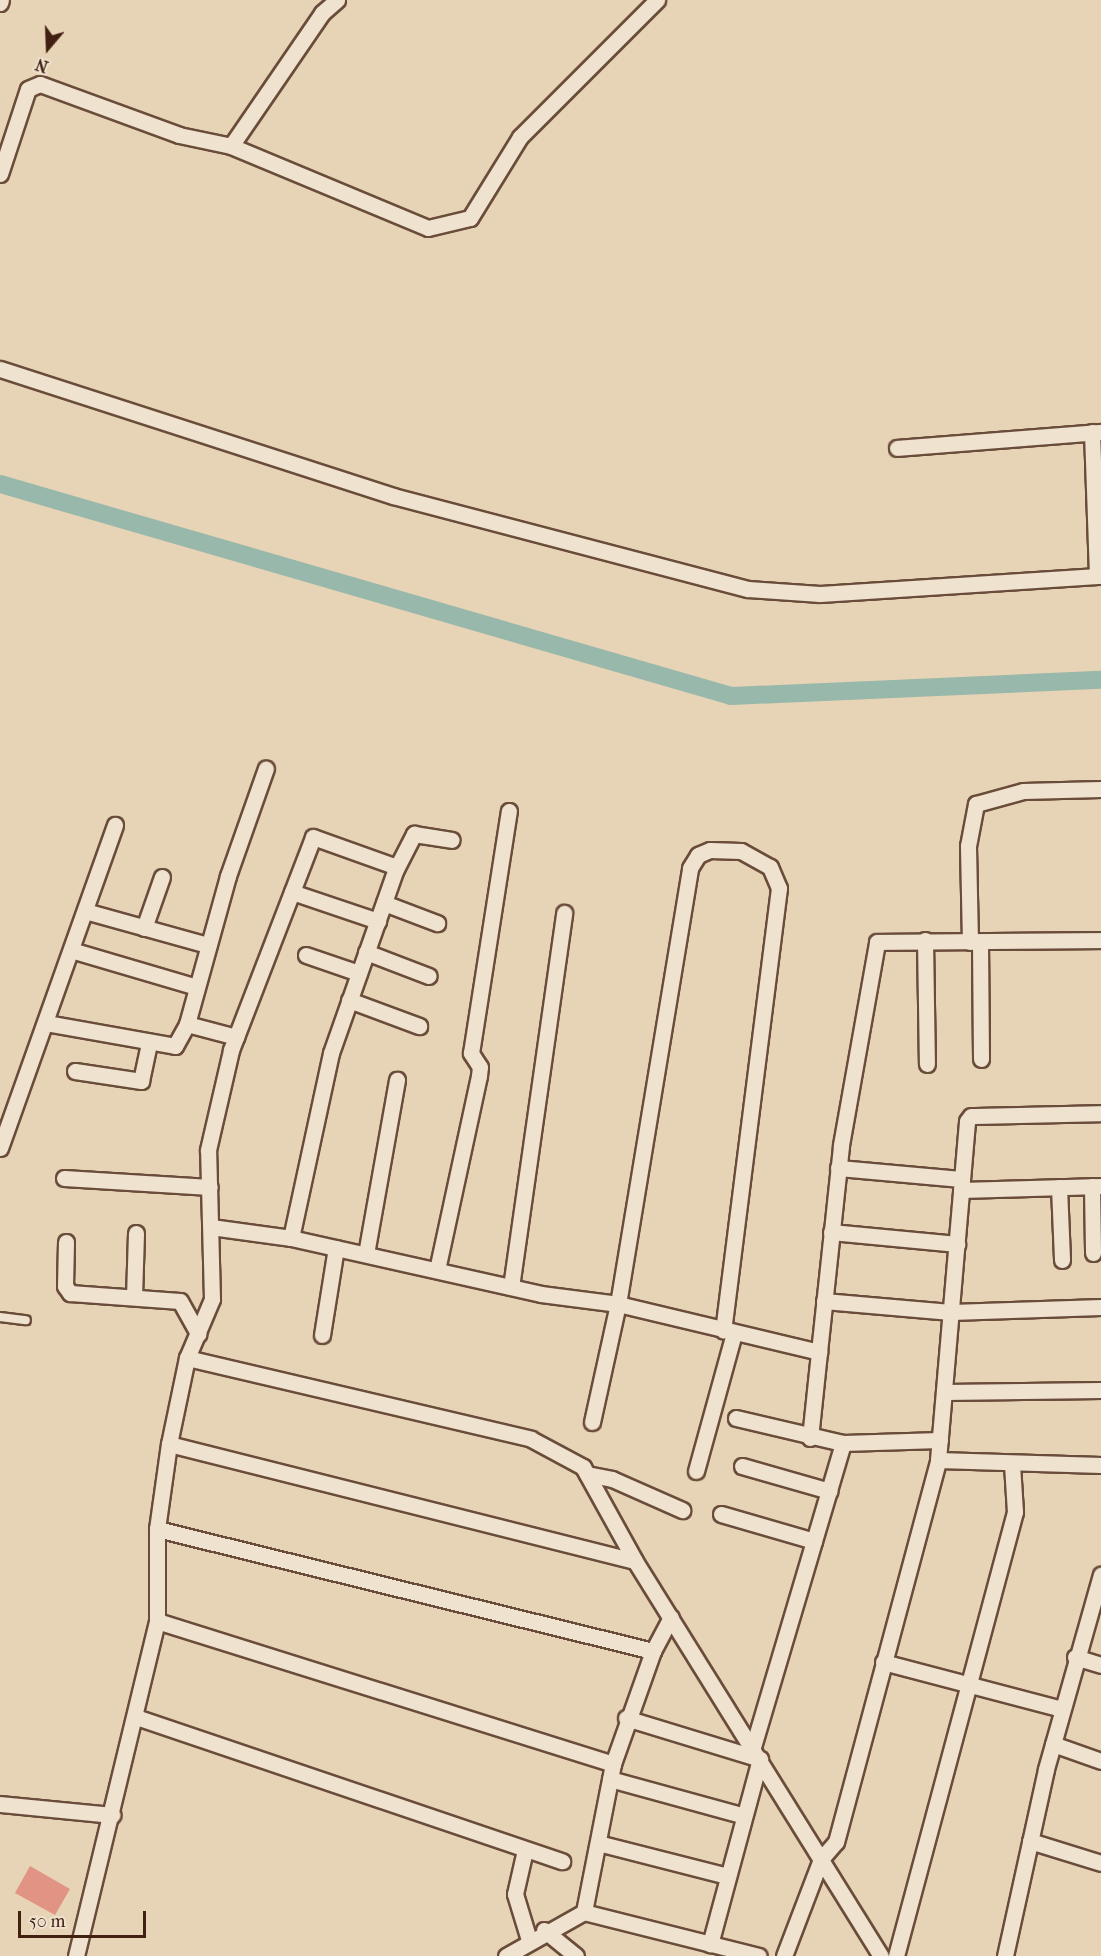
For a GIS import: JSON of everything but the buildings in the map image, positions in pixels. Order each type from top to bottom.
[{"type":"street","points":[[231,146],[322,13],[337,0]]},
{"type":"street","points":[[0,174],[28,89],[40,84],[179,135],[231,146],[428,228],[470,218],[520,137],[657,0]]},
{"type":"street","points":[[0,369],[393,496],[748,589],[820,594],[1099,576],[1097,432],[897,448]]},
{"type":"street","points":[[46,1023],[175,1046],[187,1024],[208,945],[266,768]]},
{"type":"street","points":[[981,1059],[968,846],[976,804],[1023,791],[1101,789]]},
{"type":"street","points":[[437,1270],[479,1076],[480,1066],[471,1053],[508,811]]},
{"type":"street","points":[[0,1148],[115,825]]},
{"type":"street","points":[[291,1238],[331,1053],[397,867],[414,834],[452,840]]},
{"type":"street","points":[[76,1956],[136,1717],[157,1622],[157,1529],[169,1444],[187,1358],[212,1299],[208,1150],[236,1037],[313,837],[397,867]]},
{"type":"street","points":[[592,1422],[618,1304],[690,868],[698,855],[710,850],[741,851],[770,867],[779,888],[729,1332],[696,1471]]},
{"type":"street","points":[[144,928],[162,877]]},
{"type":"street","points":[[292,892],[378,921]]},
{"type":"street","points":[[384,903],[437,923]]},
{"type":"street","points":[[85,911],[208,945]]},
{"type":"street","points":[[511,1287],[564,913]]},
{"type":"street","points":[[810,1438],[838,1168],[873,946],[883,937],[975,942],[1101,940]]},
{"type":"street","points":[[925,940],[927,1064]]},
{"type":"street","points":[[71,950],[197,987]]},
{"type":"street","points":[[366,951],[429,976]]},
{"type":"street","points":[[306,955],[359,973]]},
{"type":"street","points":[[349,1000],[419,1026]]},
{"type":"street","points":[[187,1024],[236,1037]]},
{"type":"street","points":[[75,1071],[141,1081],[149,1042]]},
{"type":"street","points":[[366,1254],[397,1080]]},
{"type":"street","points":[[784,1956],[820,1859],[836,1842],[938,1460],[962,1184],[971,1116],[1101,1113]]},
{"type":"street","points":[[838,1168],[962,1184],[1096,1186],[1093,1253]]},
{"type":"street","points":[[64,1178],[210,1187]]},
{"type":"street","points":[[1059,1186],[1062,1260]]},
{"type":"street","points":[[211,1227],[291,1238],[511,1287],[618,1304],[819,1352]]},
{"type":"street","points":[[831,1232],[957,1244]]},
{"type":"street","points":[[134,1297],[136,1233]]},
{"type":"street","points":[[66,1242],[66,1290],[180,1301],[198,1334]]},
{"type":"street","points":[[322,1335],[336,1248]]},
{"type":"street","points":[[824,1301],[951,1312],[1101,1307]]},
{"type":"street","points":[[187,1358],[531,1439],[565,1454],[587,1474],[634,1561],[881,1956]]},
{"type":"street","points":[[945,1392],[1101,1390]]},
{"type":"street","points":[[736,1418],[810,1438],[843,1443],[940,1440]]},
{"type":"street","points":[[710,1944],[724,1875],[742,1815],[756,1753],[843,1443]]},
{"type":"street","points":[[169,1444],[634,1561]]},
{"type":"street","points":[[938,1460],[1101,1465]]},
{"type":"street","points":[[896,1956],[1015,1512],[1012,1464]]},
{"type":"street","points":[[742,1466],[829,1491]]},
{"type":"street","points":[[587,1474],[606,1477],[682,1510]]},
{"type":"street","points":[[721,1514],[814,1541]]},
{"type":"street","points":[[157,1529],[652,1651]]},
{"type":"street","points":[[1005,1956],[1053,1744],[1075,1657],[1101,1575]]},
{"type":"street","points":[[584,1912],[613,1764],[626,1718],[652,1651],[671,1617]]},
{"type":"street","points":[[157,1622],[613,1764]]},
{"type":"street","points":[[1075,1657],[1101,1665]]},
{"type":"street","points":[[883,1662],[969,1688],[1062,1709]]},
{"type":"street","points":[[136,1717],[562,1861]]},
{"type":"street","points":[[626,1718],[756,1753]]},
{"type":"street","points":[[1053,1744],[1101,1761]]},
{"type":"street","points":[[610,1779],[742,1815]]},
{"type":"street","points":[[0,1804],[112,1815]]},
{"type":"street","points":[[1030,1841],[1101,1863]]},
{"type":"street","points":[[598,1843],[724,1875]]},
{"type":"street","points":[[525,1850],[515,1894],[529,1940]]},
{"type":"street","points":[[506,1956],[544,1930],[584,1912],[752,1955]]},
{"type":"street","points":[[544,1930],[576,1956]]},
{"type":"lane","points":[[0,1317],[26,1320]]},
{"type":"waterway","points":[[0,484],[731,696],[1101,680]]}]
